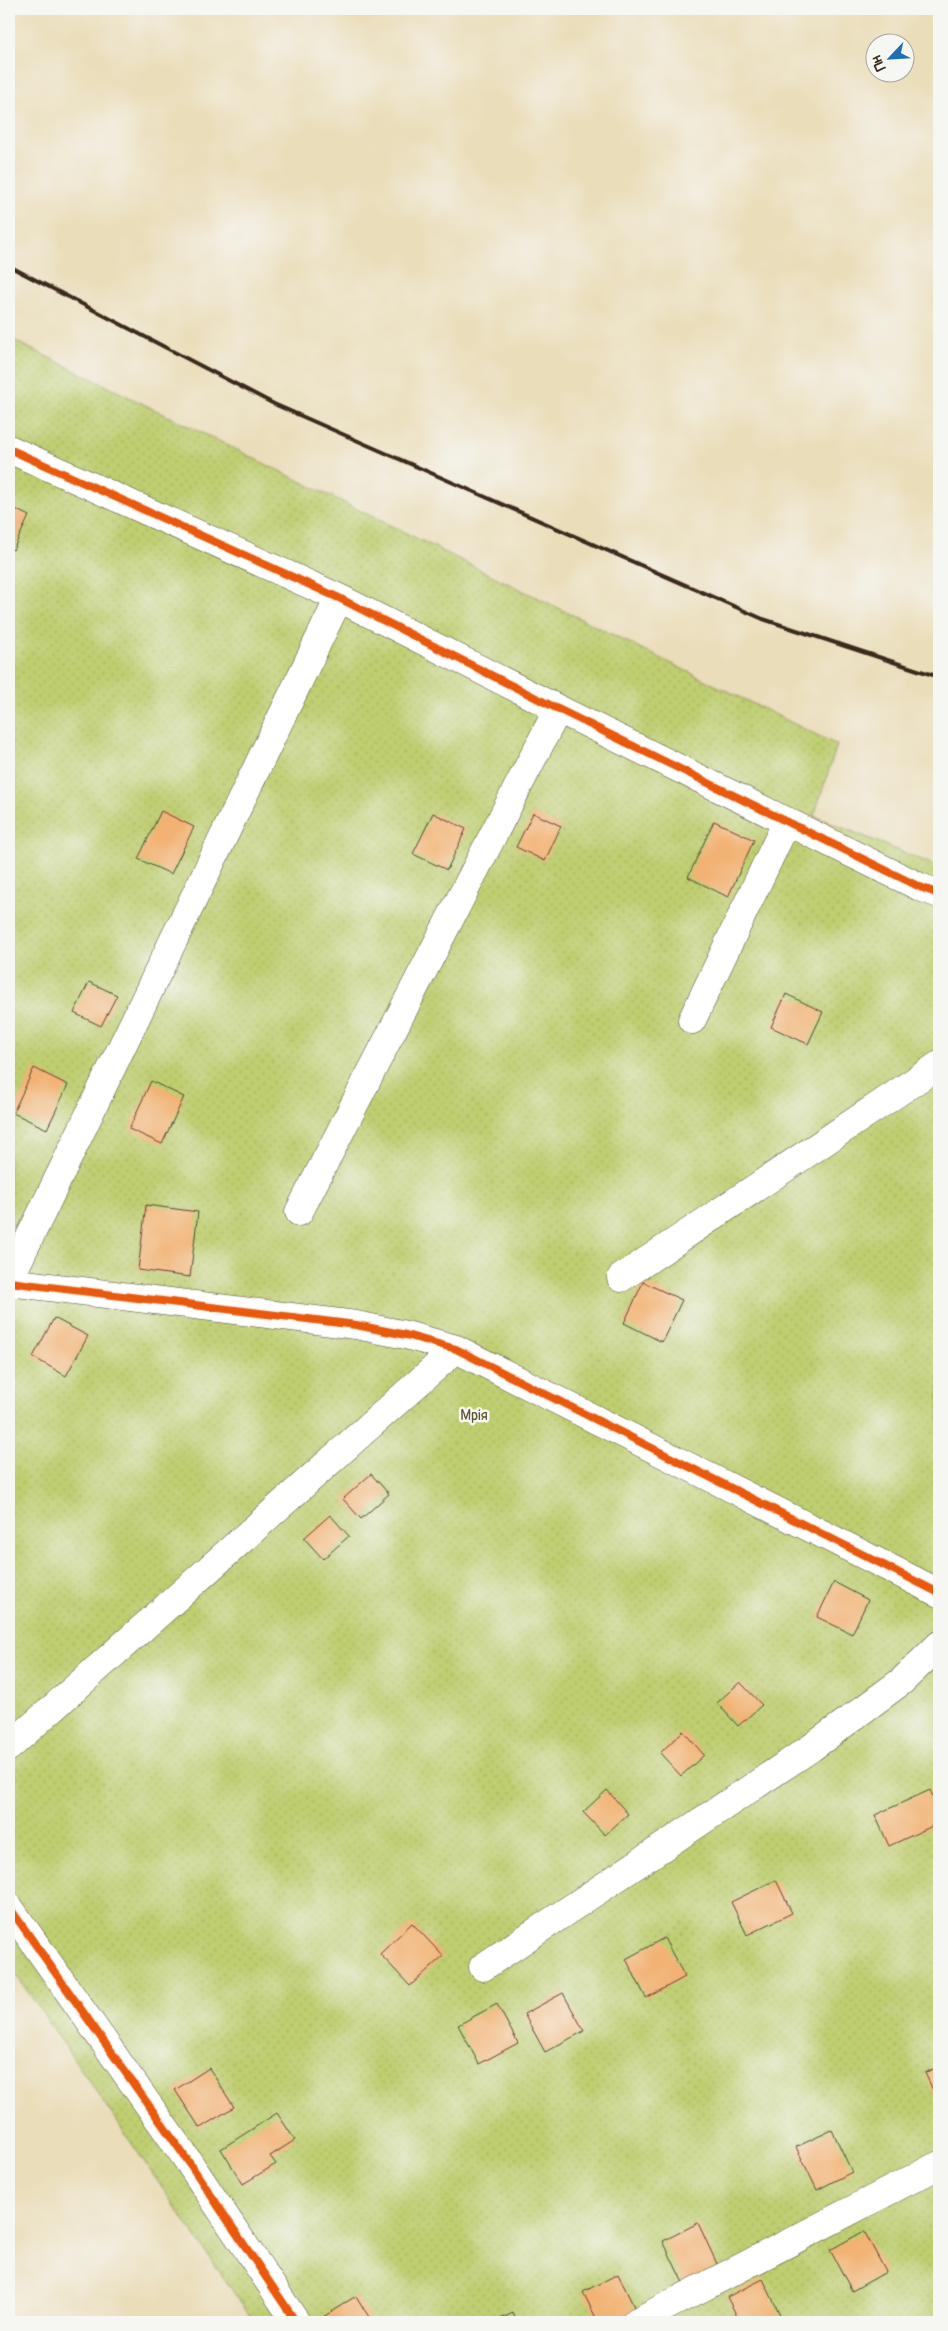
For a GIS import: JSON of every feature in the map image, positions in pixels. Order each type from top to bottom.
[{"type":"street","points":[[9,449],[339,598],[558,709],[920,887],[939,894]]},
{"type":"street","points":[[339,598],[9,1281],[356,1326],[406,1335],[456,1349],[939,1593]]},
{"type":"street","points":[[299,1212],[558,709]]},
{"type":"street","points":[[692,1020],[787,821]]},
{"type":"street","points":[[621,1278],[939,1065]]},
{"type":"street","points":[[9,1748],[456,1349]]},
{"type":"street","points":[[483,1967],[811,1748],[902,1681],[939,1644]]},
{"type":"street","points":[[9,1907],[188,2161],[296,2322]]},
{"type":"street","points":[[636,2322],[939,2165]]},
{"type":"green space","name":"Мрія","points":[[9,338],[837,745],[814,816],[939,867],[939,2322],[254,2322],[9,1964]]},
{"type":"building","points":[[9,506],[29,516],[13,550],[9,548]]},
{"type":"building","points":[[161,811],[194,827],[171,874],[138,859]]},
{"type":"building","points":[[433,813],[466,829],[447,870],[413,854]]},
{"type":"building","points":[[533,813],[561,826],[545,861],[516,847]]},
{"type":"building","points":[[714,821],[754,840],[728,897],[688,877]]},
{"type":"building","points":[[89,982],[117,995],[101,1026],[74,1013]]},
{"type":"building","points":[[786,994],[823,1012],[808,1044],[771,1027]]},
{"type":"building","points":[[34,1068],[68,1085],[47,1129],[13,1113]]},
{"type":"building","points":[[151,1081],[184,1097],[162,1144],[129,1129]]},
{"type":"building","points":[[146,1205],[198,1212],[190,1277],[138,1270]]},
{"type":"building","points":[[643,1282],[682,1300],[662,1342],[624,1323]]},
{"type":"building","points":[[54,1318],[88,1336],[66,1376],[33,1357]]},
{"type":"building","points":[[371,1474],[389,1494],[361,1519],[343,1499]]},
{"type":"building","points":[[330,1515],[349,1536],[323,1559],[304,1538]]},
{"type":"building","points":[[834,1582],[868,1600],[852,1634],[817,1617]]},
{"type":"building","points":[[740,1682],[762,1705],[738,1726],[717,1703]]},
{"type":"building","points":[[683,1731],[704,1755],[681,1776],[660,1753]]},
{"type":"building","points":[[607,1790],[628,1814],[605,1835],[583,1812]]},
{"type":"building","points":[[930,1790],[939,1810],[939,1823],[889,1846],[875,1815]]},
{"type":"building","points":[[776,1880],[792,1913],[747,1935],[731,1902]]},
{"type":"building","points":[[412,1923],[443,1956],[410,1986],[380,1954]]},
{"type":"building","points":[[664,1938],[685,1977],[646,1998],[626,1959]]},
{"type":"building","points":[[563,1993],[584,2031],[545,2052],[524,2014]]},
{"type":"building","points":[[497,2004],[518,2043],[479,2064],[458,2025]]},
{"type":"building","points":[[939,2066],[939,2103],[925,2073]]},
{"type":"building","points":[[209,2068],[234,2107],[200,2128],[175,2090]]},
{"type":"building","points":[[277,2113],[295,2140],[270,2156],[276,2164],[243,2184],[221,2149]]},
{"type":"building","points":[[832,2130],[852,2172],[817,2190],[796,2147]]},
{"type":"building","points":[[698,2223],[718,2266],[683,2283],[663,2241]]},
{"type":"building","points":[[864,2231],[886,2272],[852,2291],[830,2250]]},
{"type":"building","points":[[618,2274],[639,2317],[627,2322],[598,2322],[583,2292]]},
{"type":"building","points":[[763,2279],[783,2321],[740,2322],[727,2297]]},
{"type":"building","points":[[356,2296],[372,2322],[327,2322],[323,2317]]},
{"type":"building","points":[[513,2313],[517,2322],[494,2322]]},
{"type":"railway","points":[[9,266],[274,404],[763,619],[939,677]]},
{"type":"cycle path","points":[[9,449],[339,598],[558,709],[920,887],[939,894]]},
{"type":"cycle path","points":[[9,1282],[356,1325],[406,1335],[456,1349],[939,1593]]},
{"type":"cycle path","points":[[9,1907],[188,2161],[296,2322]]}]
